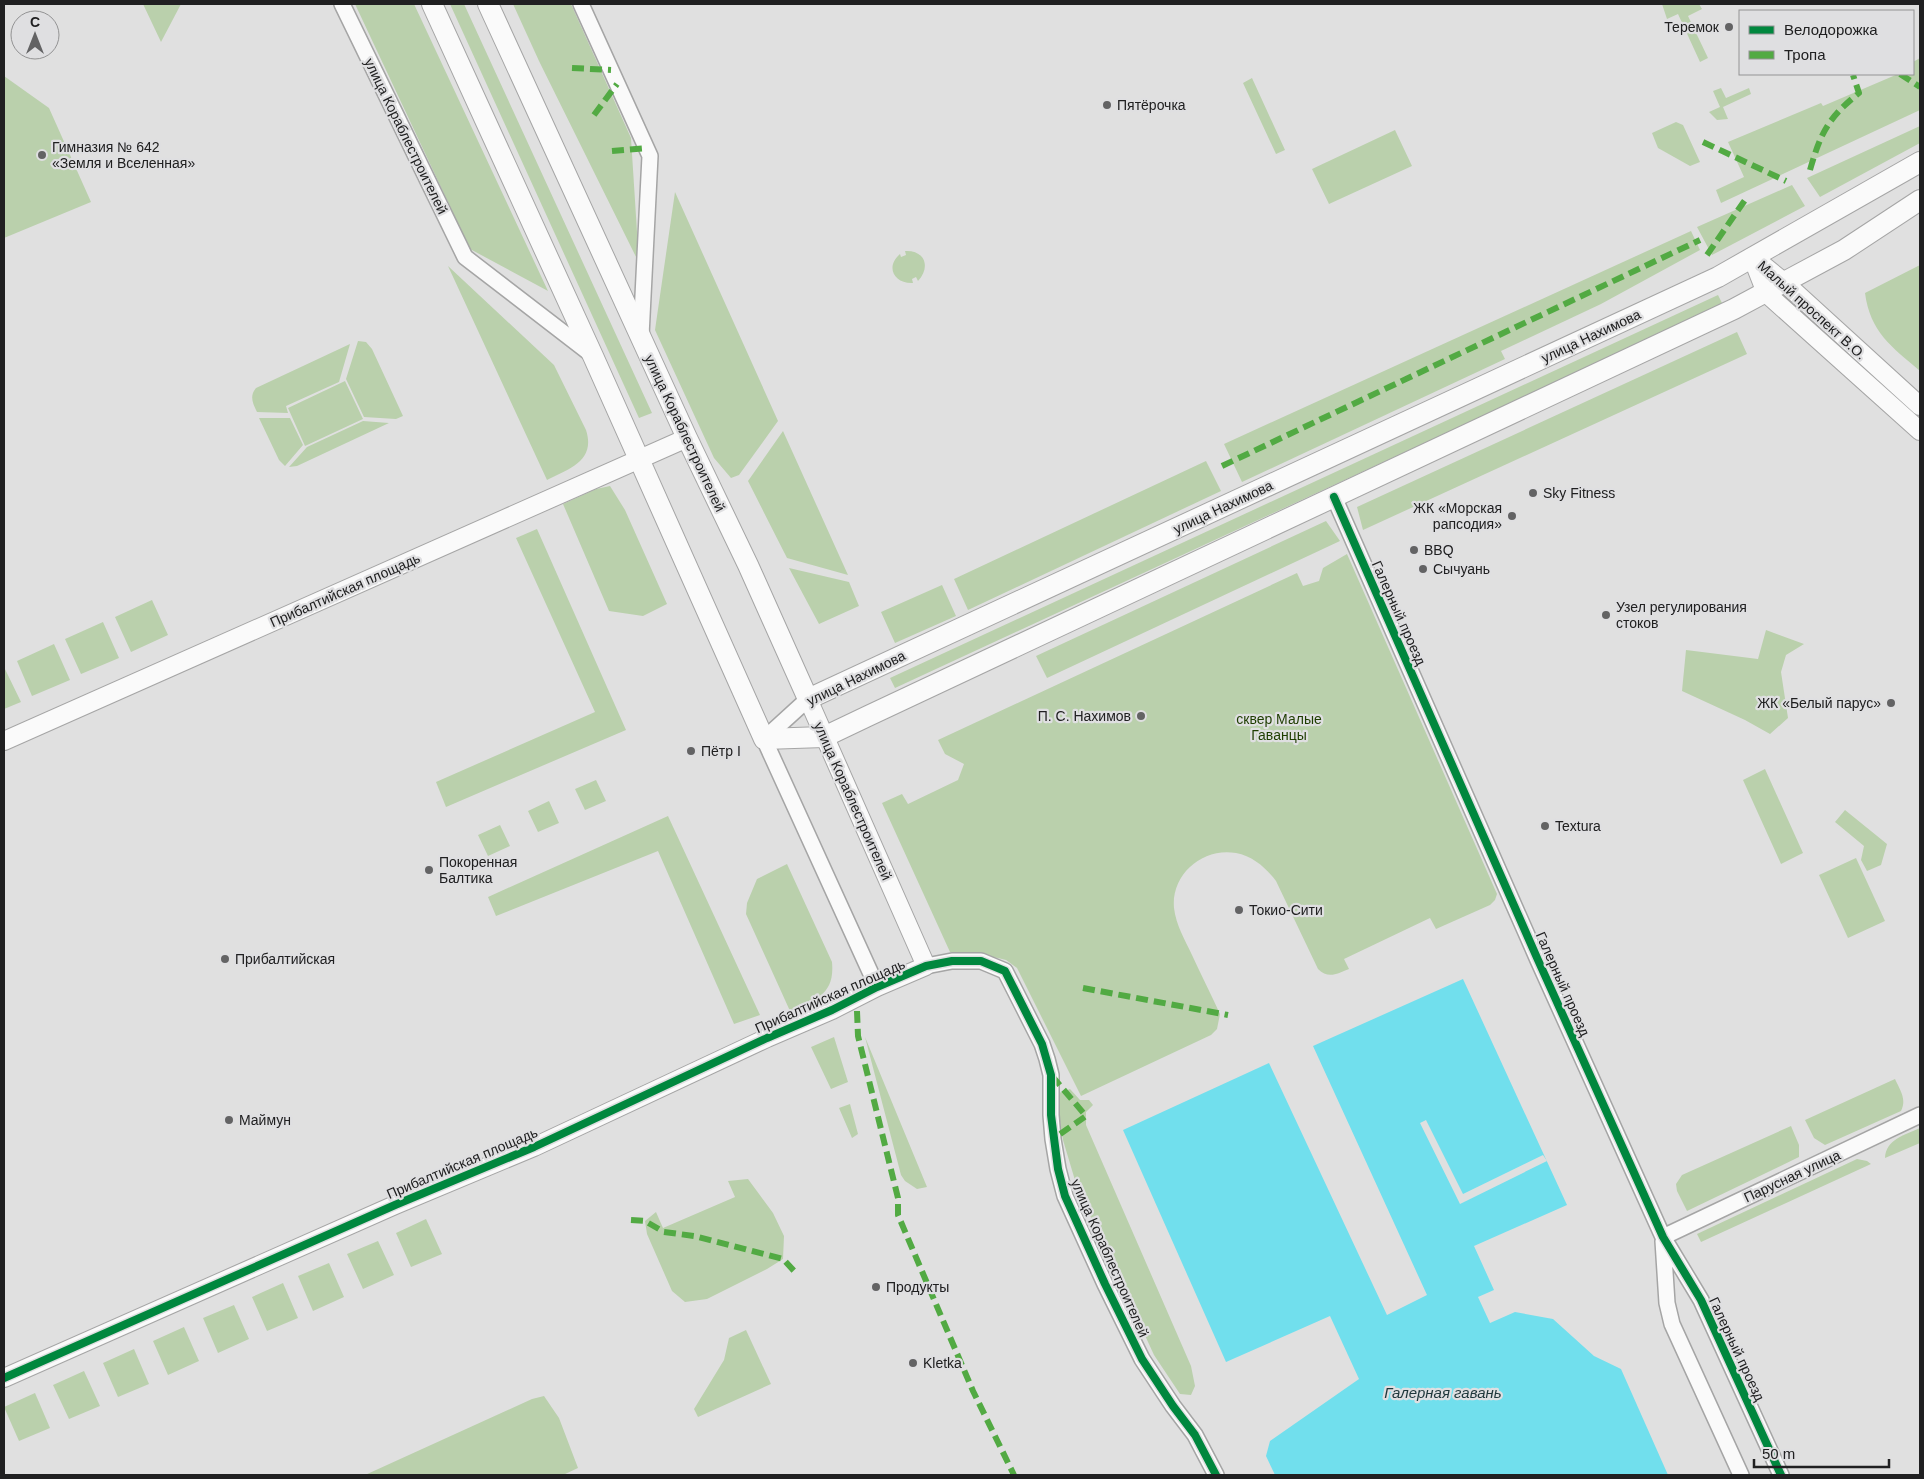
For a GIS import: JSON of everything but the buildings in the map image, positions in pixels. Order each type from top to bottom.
[{"type":"main road","name":"улица Кораблестроителей","points":[[432,4],[594,356],[764,739]]},
{"type":"main road","name":"улица Кораблестроителей","points":[[488,4],[687,438],[748,565],[808,699]]},
{"type":"main road","name":"улица Нахимова","points":[[808,699],[1718,277],[1920,162]]},
{"type":"main road","points":[[764,739],[824,737],[1766,293],[1844,250],[1920,200]]},
{"type":"street","name":"улица Кораблестроителей","points":[[342,4],[465,257],[594,356]]},
{"type":"street","points":[[581,4],[650,156],[641,338]]},
{"type":"street","name":"Малый проспект В.О.","points":[[1752,257],[1784,283],[1920,406]]},
{"type":"street","name":"Малый проспект В.О.","points":[[1752,257],[1766,293],[1920,431]]},
{"type":"street","name":"Прибалтийская площадь","points":[[4,741],[687,438]]},
{"type":"street","name":"Галерный проезд","points":[[1334,497],[1663,1237],[1701,1300],[1781,1475]]},
{"type":"street","name":"улица Кораблестроителей","points":[[808,699],[926,966],[952,961],[981,961],[1005,971],[1042,1044],[1047,1059],[1051,1075],[1053,1139],[1065,1196],[1142,1359],[1195,1435],[1216,1475]]},
{"type":"street","name":"улица Нахимова","points":[[764,739],[808,699]]},
{"type":"street","name":"улица Кораблестроителей","points":[[764,739],[877,987]]},
{"type":"street","name":"Прибалтийская площадь","points":[[4,1378],[396,1205],[534,1147],[926,966]]},
{"type":"street","name":"Парусная улица","points":[[1663,1237],[1920,1115]]},
{"type":"street","name":"Галерный проезд","points":[[1663,1237],[1667,1303],[1672,1324],[1741,1475]]},
{"type":"green space","points":[[143,4],[181,4],[161,42]]},
{"type":"green space","points":[[355,4],[414,4],[548,291],[470,249]]},
{"type":"green space","points":[[450,4],[464,4],[652,413],[639,418]]},
{"type":"green space","points":[[513,4],[571,4],[631,138],[639,263],[539,61]]},
{"type":"green space","points":[[1662,4],[1699,4],[1702,9],[1688,16],[1708,58],[1700,62],[1678,14],[1667,19]]},
{"type":"green space","points":[[1920,58],[1920,110],[1721,203],[1716,190],[1744,177],[1728,142],[1821,103],[1823,106],[1896,75],[1914,75],[1914,61]]},
{"type":"green space","name":"Гимназия № 642 «Земля и Вселенная»","points":[[4,76],[49,108],[91,202],[4,238]]},
{"type":"green space","points":[[1252,78],[1285,150],[1276,154],[1243,83]]},
{"type":"green space","points":[[1721,88],[1726,98],[1749,88],[1751,94],[1723,107],[1728,119],[1717,120],[1709,112],[1720,107],[1713,91]]},
{"type":"green space","points":[[1676,122],[1683,125],[1700,162],[1690,166],[1658,148],[1652,133]]},
{"type":"green space","points":[[1920,126],[1920,143],[1820,197],[1807,178]]},
{"type":"green space","points":[[1395,130],[1412,166],[1329,204],[1312,169]]},
{"type":"green space","points":[[1792,185],[1805,206],[1712,255],[1697,227]]},
{"type":"green space","points":[[675,192],[778,421],[739,475],[731,478],[714,458],[655,330]]},
{"type":"green space","points":[[1691,231],[1700,250],[1601,304],[1501,351],[1505,359],[1242,482],[1224,444]]},
{"type":"green space","points":[[905,251],[917,253],[924,260],[925,265],[922,276],[918,281],[916,277],[912,279],[913,283],[901,281],[894,274],[893,264],[895,259],[900,254],[901,257],[906,255]]},
{"type":"green space","points":[[1920,265],[1920,371],[1884,338],[1872,318],[1865,293]]},
{"type":"green space","points":[[448,266],[554,365],[586,430],[588,441],[584,457],[572,468],[547,480]]},
{"type":"green space","points":[[1718,295],[1723,305],[895,688],[890,678]]},
{"type":"green space","points":[[1737,332],[1747,354],[1363,530],[1357,507]]},
{"type":"green space","points":[[358,341],[366,342],[372,349],[403,416],[396,419],[364,417],[346,379]]},
{"type":"green space","points":[[350,344],[339,382],[286,406],[288,413],[257,412],[252,397],[256,388]]},
{"type":"green space","points":[[345,381],[363,419],[305,446],[288,408]]},
{"type":"green space","points":[[259,418],[290,418],[303,445],[285,466],[279,460]]},
{"type":"green space","points":[[363,421],[389,423],[297,466],[289,467],[307,447]]},
{"type":"green space","points":[[783,431],[848,575],[787,558],[748,481]]},
{"type":"green space","points":[[1206,461],[1221,491],[968,610],[954,579]]},
{"type":"green space","points":[[610,486],[625,510],[667,604],[643,616],[609,611],[563,504],[596,489]]},
{"type":"green space","points":[[1326,521],[1340,541],[1047,678],[1036,656]]},
{"type":"green space","points":[[537,529],[626,730],[446,807],[436,782],[595,712],[516,538]]},
{"type":"green space","name":"сквер Малые Гаванцы","points":[[1347,554],[1497,894],[1495,900],[1490,905],[1436,929],[1430,918],[1344,959],[1349,969],[1329,975],[1318,969],[1276,881],[1263,867],[1248,857],[1236,853],[1212,854],[1201,859],[1184,874],[1178,884],[1174,896],[1174,908],[1181,932],[1220,1014],[1217,1029],[1211,1035],[1081,1096],[1017,968],[1006,960],[998,958],[950,952],[882,803],[902,794],[908,804],[958,780],[964,764],[945,754],[938,740],[1297,573],[1303,586],[1319,581],[1323,568]]},
{"type":"green space","points":[[789,568],[849,582],[859,606],[819,624]]},
{"type":"green space","points":[[942,585],[956,616],[895,643],[881,612]]},
{"type":"green space","points":[[152,600],[168,635],[131,652],[115,617]]},
{"type":"green space","points":[[103,622],[119,658],[81,674],[65,639]]},
{"type":"green space","points":[[1766,630],[1804,644],[1786,655],[1781,672],[1788,718],[1770,734],[1745,720],[1682,691],[1686,650],[1758,659]]},
{"type":"green space","points":[[54,644],[70,680],[32,696],[17,661]]},
{"type":"green space","points":[[4,667],[21,702],[4,709]]},
{"type":"green space","points":[[1765,769],[1803,853],[1781,864],[1743,780]]},
{"type":"green space","points":[[596,780],[606,801],[585,810],[575,789]]},
{"type":"green space","points":[[549,801],[559,823],[538,832],[528,811]]},
{"type":"green space","points":[[1845,810],[1887,844],[1881,865],[1867,871],[1861,860],[1864,846],[1835,822]]},
{"type":"green space","points":[[668,816],[760,1015],[734,1024],[658,851],[496,916],[488,897]]},
{"type":"green space","points":[[500,825],[510,846],[488,856],[478,835]]},
{"type":"green space","points":[[1856,858],[1885,921],[1848,938],[1819,875]]},
{"type":"green space","points":[[787,864],[832,962],[832,973],[827,989],[816,999],[790,1011],[746,914],[747,903],[757,879]]},
{"type":"green space","points":[[834,1037],[848,1082],[831,1089],[811,1047]]},
{"type":"green space","points":[[865,1037],[927,1187],[917,1189],[905,1181],[901,1175]]},
{"type":"green space","points":[[1895,1079],[1903,1099],[1901,1111],[1825,1145],[1814,1138],[1805,1120]]},
{"type":"green space","points":[[1070,1089],[1080,1100],[1089,1100],[1093,1105],[1086,1112],[1086,1125],[1191,1366],[1195,1386],[1191,1395],[1180,1394],[1154,1355],[1077,1187],[1063,1140],[1057,1102],[1059,1093]]},
{"type":"green space","points":[[850,1104],[858,1134],[852,1138],[839,1108]]},
{"type":"green space","points":[[1791,1126],[1799,1145],[1799,1157],[1687,1211],[1677,1191],[1676,1184],[1682,1175]]},
{"type":"green space","points":[[1920,1128],[1920,1143],[1885,1158],[1889,1146],[1897,1138]]},
{"type":"green space","points":[[1857,1159],[1871,1164],[1701,1242],[1697,1234]]},
{"type":"green space","points":[[748,1179],[773,1213],[784,1236],[783,1259],[707,1299],[685,1302],[672,1291],[647,1234],[645,1221],[656,1212],[663,1228],[735,1197],[728,1181]]},
{"type":"green space","points":[[426,1219],[442,1254],[411,1267],[396,1233]]},
{"type":"green space","points":[[378,1241],[394,1275],[363,1289],[347,1254]]},
{"type":"green space","points":[[329,1263],[344,1297],[313,1311],[298,1276]]},
{"type":"green space","points":[[283,1283],[298,1318],[267,1331],[252,1297]]},
{"type":"green space","points":[[234,1305],[249,1339],[218,1353],[203,1318]]},
{"type":"green space","points":[[184,1327],[199,1361],[168,1375],[153,1341]]},
{"type":"green space","points":[[746,1330],[771,1384],[698,1417],[694,1409],[724,1360],[729,1338]]},
{"type":"green space","points":[[134,1349],[149,1384],[118,1397],[103,1363]]},
{"type":"green space","points":[[84,1371],[100,1406],[69,1419],[53,1385]]},
{"type":"green space","points":[[35,1393],[50,1428],[19,1441],[4,1407]]},
{"type":"green space","points":[[544,1396],[559,1418],[578,1468],[563,1475],[365,1475],[532,1399]]},
{"type":"water","name":"Галерная гавань","points":[[1463,979],[1567,1205],[1474,1246],[1494,1290],[1478,1297],[1490,1323],[1515,1312],[1553,1319],[1594,1356],[1621,1369],[1668,1475],[1275,1475],[1266,1456],[1270,1441],[1359,1379],[1330,1316],[1226,1362],[1123,1130],[1269,1063],[1387,1315],[1427,1295],[1313,1046]]},
{"type":"pier","points":[[1426,1120],[1463,1194],[1543,1155],[1547,1161],[1460,1204],[1420,1123]]},
{"type":"marked path","points":[[572,68],[611,70]]},
{"type":"marked path","points":[[1810,170],[1818,145],[1827,127],[1840,110],[1859,93],[1853,75]]},
{"type":"marked path","points":[[1902,75],[1920,87]]},
{"type":"marked path","points":[[594,115],[617,84]]},
{"type":"marked path","points":[[1703,142],[1786,181]]},
{"type":"marked path","points":[[612,151],[647,148]]},
{"type":"marked path","points":[[1707,255],[1745,200]]},
{"type":"marked path","points":[[1222,466],[1700,240]]},
{"type":"marked path","points":[[1083,988],[1228,1015]]},
{"type":"marked path","points":[[857,1011],[858,1036],[898,1198],[898,1215],[973,1391],[1014,1475]]},
{"type":"marked path","points":[[1052,1076],[1086,1116],[1053,1139]]},
{"type":"marked path","points":[[631,1220],[645,1221],[664,1232],[694,1236],[783,1259],[795,1272]]},
{"type":"cycle path","points":[[1334,497],[1538,960],[1663,1237],[1701,1300],[1781,1475]]},
{"type":"cycle path","points":[[4,1378],[395,1205],[534,1147],[926,966],[952,961],[981,961],[1005,971],[1042,1044],[1051,1075],[1051,1115],[1058,1169],[1065,1196],[1105,1284],[1142,1359],[1195,1435],[1216,1475]]},
{"type":"place","name":"Теремок","points":[[1729,27]]},
{"type":"place","name":"Пятёрочка","points":[[1107,105]]},
{"type":"place","name":"Гимназия № 642 «Земля и Вселенная»","points":[[42,155]]},
{"type":"place","name":"Sky Fitness","points":[[1533,493]]},
{"type":"place","name":"ЖК «Морская рапсодия»","points":[[1512,516]]},
{"type":"place","name":"BBQ","points":[[1414,550]]},
{"type":"place","name":"Сычуань","points":[[1423,569]]},
{"type":"place","name":"Узел регулирования стоков","points":[[1606,615]]},
{"type":"place","name":"ЖК «Белый парус»","points":[[1891,703]]},
{"type":"place","name":"П. С. Нахимов","points":[[1141,716]]},
{"type":"place","name":"Пётр I","points":[[691,751]]},
{"type":"place","name":"Textura","points":[[1545,826]]},
{"type":"place","name":"Покоренная Балтика","points":[[429,870]]},
{"type":"place","name":"Токио-Сити","points":[[1239,910]]},
{"type":"place","name":"Прибалтийская","points":[[225,959]]},
{"type":"place","name":"Маймун","points":[[229,1120]]},
{"type":"place","name":"Продукты","points":[[876,1287]]},
{"type":"place","name":"Kletka","points":[[913,1363]]}]
